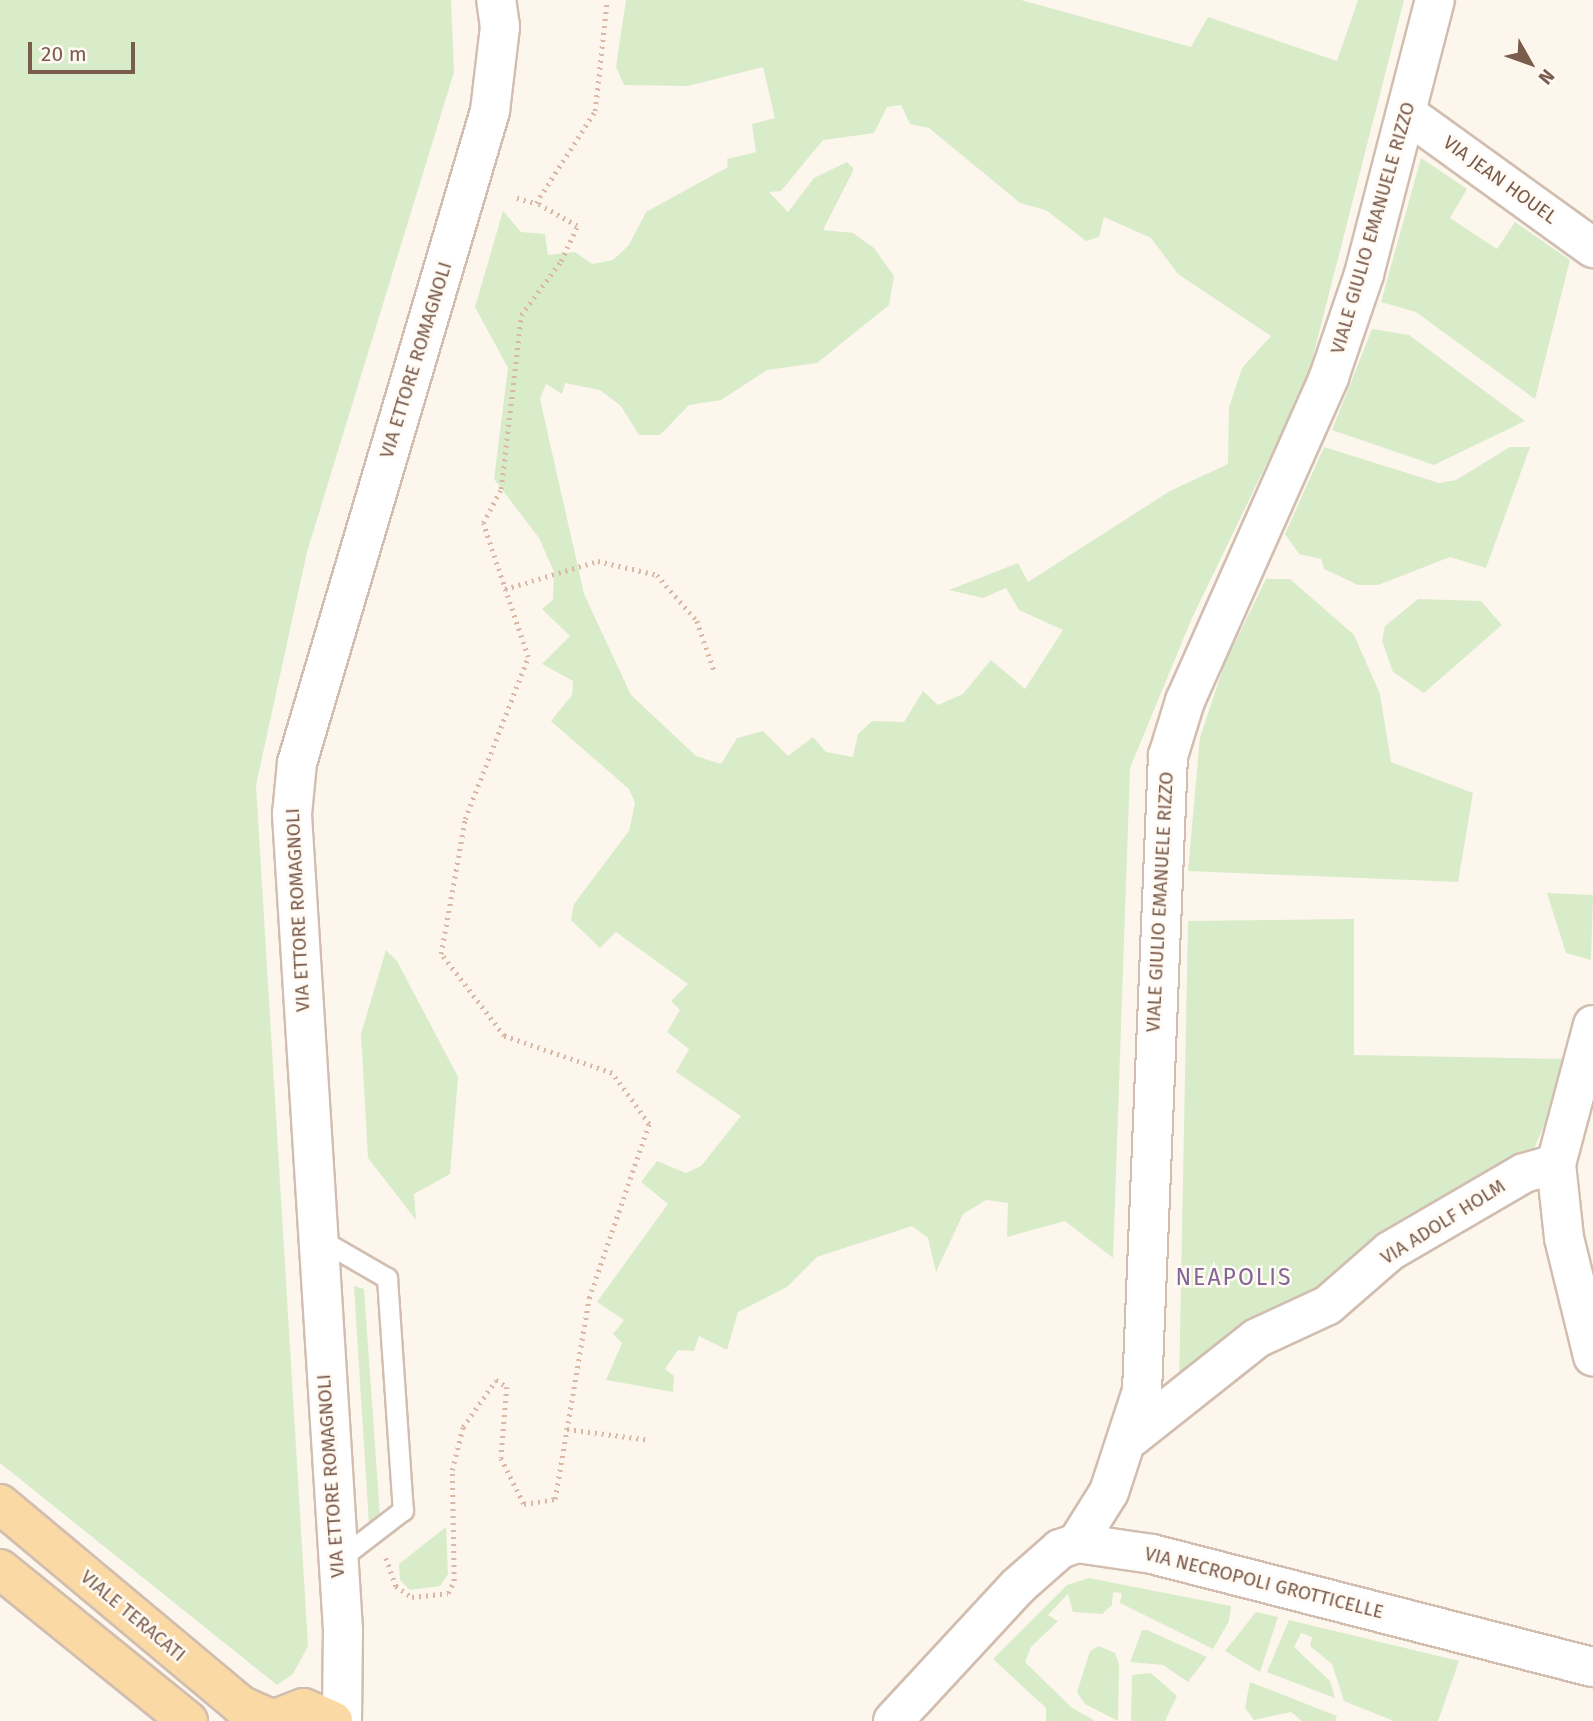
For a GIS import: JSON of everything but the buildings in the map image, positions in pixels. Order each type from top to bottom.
[{"type":"main road","name":"VIALE TERACATI","points":[[0,1504],[240,1705],[271,1720]]},
{"type":"main road","points":[[0,1569],[188,1721]]},
{"type":"main road","points":[[271,1720],[304,1709],[333,1721]]},
{"type":"street","name":"VIA ETTORE ROMAGNOLI","points":[[342,1721],[337,1560],[315,1237],[292,814],[297,763],[490,111],[500,27],[496,0]]},
{"type":"street","name":"VIALE GIULIO EMANUELE RIZZO","points":[[1077,1543],[1109,1492],[1132,1437],[1142,1391],[1162,789],[1168,756],[1185,701],[1329,377],[1406,113],[1435,0]]},
{"type":"street","name":"VIA JEAN HOUEL","points":[[1406,113],[1593,248]]},
{"type":"street","points":[[1593,1025],[1556,1164],[1564,1238],[1593,1356]]},
{"type":"street","name":"VIA ADOLF HOLM","points":[[1132,1437],[1257,1338],[1328,1305],[1390,1251],[1524,1173],[1556,1164]]},
{"type":"street","points":[[870,1721],[966,1638],[1060,1549],[1077,1543]]},
{"type":"street","name":"VIA NECROPOLI GROTTICELLE","points":[[1077,1543],[1152,1554],[1593,1667]]},
{"type":"street","points":[[893,1721],[966,1638]]},
{"type":"lane","points":[[315,1237],[387,1278],[403,1510],[337,1560]]},
{"type":"path","points":[[536,203],[595,111],[607,0]]},
{"type":"path","points":[[370,1537],[393,1569],[396,1586],[412,1597],[448,1593],[454,1581],[452,1470],[463,1427],[496,1380],[507,1387],[501,1458],[524,1504],[555,1499],[589,1298],[649,1124],[612,1073],[504,1036],[441,954],[465,819],[528,657],[483,523],[501,489],[517,334],[526,307],[561,261],[577,226],[536,203],[517,198]]},
{"type":"path","points":[[505,589],[598,561],[657,575],[697,621],[714,670]]},
{"type":"path","points":[[566,1429],[650,1440]]},
{"type":"green space","points":[[0,0],[451,0],[454,72],[307,552],[256,785],[308,1646],[293,1674],[277,1685],[0,1463]]},
{"type":"green space","points":[[626,0],[1021,0],[1191,47],[1208,17],[1337,61],[1358,0],[1404,0],[1307,380],[1192,618],[1130,768],[1113,1258],[1065,1221],[1007,1237],[1008,1203],[986,1200],[963,1214],[936,1272],[928,1238],[912,1226],[817,1257],[787,1287],[738,1312],[727,1350],[699,1336],[694,1351],[678,1350],[665,1369],[674,1376],[673,1392],[606,1380],[622,1343],[613,1334],[624,1320],[597,1302],[668,1204],[641,1182],[657,1161],[686,1173],[701,1166],[741,1116],[676,1072],[689,1049],[667,1032],[680,1010],[671,1001],[688,984],[616,932],[600,948],[571,920],[574,904],[629,831],[635,803],[629,789],[551,721],[572,695],[573,681],[542,664],[570,636],[542,609],[553,600],[554,572],[539,538],[494,479],[508,368],[475,307],[503,211],[521,232],[545,234],[548,255],[575,252],[592,264],[613,260],[629,245],[646,212],[728,167],[727,159],[756,152],[752,124],[775,118],[763,67],[688,86],[624,85],[616,67]],"holes":[[[901,105],[910,124],[929,128],[1020,203],[1046,210],[1086,241],[1099,237],[1104,217],[1151,238],[1178,274],[1271,336],[1242,368],[1229,407],[1228,464],[1170,491],[1028,582],[1018,563],[949,590],[983,598],[1006,588],[1019,610],[1063,630],[1025,689],[991,660],[963,694],[938,705],[923,691],[904,722],[872,721],[858,734],[853,757],[826,752],[813,737],[788,756],[763,731],[737,738],[721,764],[696,756],[631,695],[584,594],[540,399],[546,384],[562,394],[565,383],[600,390],[621,406],[639,435],[660,435],[689,405],[721,400],[767,370],[817,363],[889,305],[894,276],[874,248],[853,233],[823,230],[854,169],[847,162],[814,178],[788,212],[769,192],[781,191],[823,140],[874,133],[887,107]]]},
{"type":"green space","points":[[1421,158],[1467,189],[1450,218],[1497,249],[1515,222],[1570,260],[1535,399],[1416,312],[1381,302]]},
{"type":"green space","points":[[1372,329],[1409,335],[1525,421],[1434,465],[1332,430]]},
{"type":"green space","points":[[1324,447],[1439,483],[1456,480],[1510,447],[1530,447],[1486,568],[1450,557],[1378,585],[1358,585],[1324,569],[1321,559],[1299,554],[1285,534]]},
{"type":"green space","points":[[1266,579],[1290,579],[1354,635],[1380,694],[1391,762],[1473,793],[1458,882],[1188,871],[1200,737],[1225,663]]},
{"type":"green space","points":[[1418,599],[1481,601],[1502,625],[1424,693],[1393,672],[1382,641],[1385,626]]},
{"type":"green space","points":[[1547,893],[1593,895],[1591,960],[1566,953]]},
{"type":"green space","points":[[1354,919],[1354,1055],[1567,1059],[1556,1097],[1534,1149],[1179,1387],[1188,921]]},
{"type":"green space","points":[[386,950],[397,961],[458,1077],[450,1174],[414,1194],[416,1220],[368,1158],[361,1034]]},
{"type":"green space","points":[[354,1286],[364,1289],[380,1517],[369,1525]]},
{"type":"green space","points":[[446,1527],[448,1574],[440,1586],[410,1590],[400,1580],[399,1564]]},
{"type":"green space","points":[[1089,1578],[1231,1606],[1229,1621],[1213,1649],[1120,1603],[1122,1593],[1113,1592],[1112,1605],[1102,1614],[1073,1612],[1068,1594],[1048,1615],[1058,1621],[1031,1647],[1025,1662],[1071,1707],[1095,1721],[1046,1721],[1046,1708],[993,1659],[1067,1585]]},
{"type":"green space","points":[[1256,1612],[1278,1617],[1260,1672],[1225,1651]]},
{"type":"green space","points":[[1289,1620],[1459,1661],[1438,1721],[1394,1721],[1344,1701],[1332,1664],[1310,1646],[1312,1637],[1301,1633],[1294,1647],[1330,1681],[1335,1698],[1267,1672]]},
{"type":"green space","points":[[1142,1630],[1207,1657],[1188,1682],[1163,1665],[1130,1662]]},
{"type":"green space","points":[[1099,1646],[1115,1653],[1119,1664],[1118,1721],[1085,1704],[1077,1692],[1090,1651]]},
{"type":"green space","points":[[1151,1673],[1177,1696],[1165,1721],[1131,1721],[1132,1675]]},
{"type":"green space","points":[[1250,1682],[1337,1716],[1335,1721],[1302,1721],[1291,1712],[1254,1720],[1245,1708]]},
{"type":"district","name":"NEAPOLIS","points":[[1234,1277]]}]
